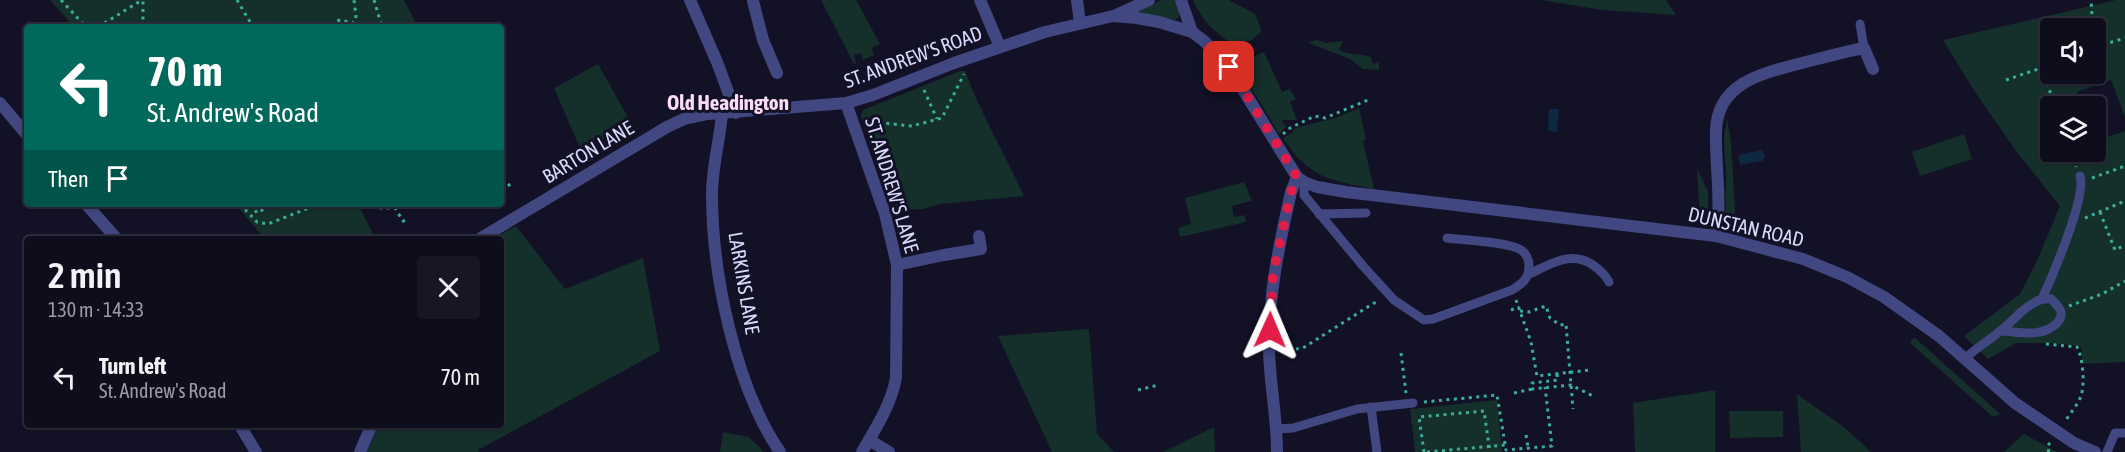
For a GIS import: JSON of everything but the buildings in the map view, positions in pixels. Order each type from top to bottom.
[{"type":"street","points":[[690,0],[736,113]]},
{"type":"street","points":[[754,0],[763,40],[777,73]]},
{"type":"street","points":[[980,0],[1000,47]]},
{"type":"street","points":[[1077,0],[1080,23]]},
{"type":"street","name":"ST. ANDREW'S ROAD","points":[[722,113],[846,103],[1000,47],[1080,23],[1113,16],[1149,0]]},
{"type":"street","points":[[1181,0],[1192,32]]},
{"type":"street","name":"ST. ANDREW'S ROAD","points":[[1113,16],[1159,22],[1192,32],[1214,49],[1229,67],[1301,180]]},
{"type":"street","points":[[1716,236],[1720,203],[1717,121],[1729,95],[1737,87],[1756,76],[1864,48],[1873,69]]},
{"type":"street","points":[[0,103],[24,131]]},
{"type":"street","name":"ST. ANDREW'S LANE","points":[[846,103],[879,196],[897,265],[896,378],[885,413],[862,452]]},
{"type":"street","name":"BARTON LANE","points":[[484,236],[667,127],[684,119],[722,113]]},
{"type":"street","name":"LARKINS LANE","points":[[722,113],[712,196],[715,250],[723,300],[750,394],[768,434],[780,452]]},
{"type":"street","points":[[1277,452],[1277,429],[1269,352],[1270,295],[1291,192],[1301,180]]},
{"type":"street","name":"DUNSTAN ROAD","points":[[1301,180],[1346,192],[1716,236],[1781,252],[1847,277],[1884,297],[1966,358],[2015,403],[2074,443],[2095,452]]},
{"type":"street","points":[[89,207],[114,236]]},
{"type":"street","points":[[897,265],[981,249],[979,236]]},
{"type":"street","points":[[241,428],[256,452]]},
{"type":"street","points":[[360,452],[370,428]]},
{"type":"street","points":[[869,440],[890,452]]},
{"type":"lane","points":[[1860,24],[1864,48]]},
{"type":"lane","points":[[2042,299],[2061,255],[2081,179]]},
{"type":"lane","points":[[1301,180],[1304,195],[1363,266],[1394,300],[1424,320],[1433,319],[1512,290],[1524,283],[1529,274],[1529,260],[1520,249],[1447,238]]},
{"type":"lane","points":[[1319,214],[1366,213]]},
{"type":"lane","points":[[1529,274],[1569,257],[1582,258],[1605,274],[1609,282]]},
{"type":"lane","points":[[1966,358],[1976,347],[2002,330],[2030,304],[2042,299],[2051,299],[2061,309],[2060,319],[2041,333],[2002,330]]},
{"type":"lane","points":[[1277,429],[1293,428],[1357,409],[1410,403]]},
{"type":"lane","points":[[1371,407],[1377,452]]},
{"type":"lane","points":[[2106,452],[2115,433],[2125,433]]},
{"type":"path","points":[[61,0],[83,24]]},
{"type":"path","points":[[103,24],[143,0]]},
{"type":"path","points":[[143,0],[143,24]]},
{"type":"path","points":[[237,0],[251,24]]},
{"type":"path","points":[[354,0],[356,16],[354,24]]},
{"type":"path","points":[[374,0],[381,24]]},
{"type":"path","points":[[2088,18],[2092,16],[2091,0]]},
{"type":"path","points":[[335,24],[340,20],[351,24]]},
{"type":"path","points":[[2106,44],[2125,38]]},
{"type":"path","points":[[852,122],[868,120],[912,126],[942,118],[948,110],[967,67],[968,58]]},
{"type":"path","points":[[2006,81],[2040,70]]},
{"type":"path","points":[[918,77],[938,120]]},
{"type":"path","points":[[1290,128],[1315,116],[1325,118],[1368,100]]},
{"type":"path","points":[[2081,179],[2125,166]]},
{"type":"path","points":[[504,188],[511,184],[510,182]]},
{"type":"path","points":[[2071,224],[2125,201]]},
{"type":"path","points":[[243,207],[257,222],[268,224],[311,207]]},
{"type":"path","points":[[253,207],[256,213],[267,207]]},
{"type":"path","points":[[375,207],[396,208],[403,221],[406,220]]},
{"type":"path","points":[[2100,212],[2115,250],[2125,245]]},
{"type":"path","points":[[2061,309],[2102,294],[2125,281]]},
{"type":"path","points":[[1512,290],[1531,342],[1537,376],[1590,370]]},
{"type":"path","points":[[1269,352],[1304,348],[1374,303],[1394,300]]},
{"type":"path","points":[[1511,309],[1529,312],[1545,306],[1550,318],[1560,325],[1566,324],[1573,409]]},
{"type":"path","points":[[2043,344],[2077,347],[2079,351],[2082,366],[2081,396],[2068,416]]},
{"type":"path","points":[[1401,353],[1410,403],[1497,395],[1506,450],[1552,446],[1545,387]]},
{"type":"path","points":[[1532,389],[1532,383],[1558,380],[1557,374]]},
{"type":"path","points":[[1404,378],[1410,377]]},
{"type":"path","points":[[1138,390],[1159,385]]},
{"type":"path","points":[[1514,393],[1571,385],[1595,397]]},
{"type":"path","points":[[1490,452],[1489,446],[1484,411],[1419,417],[1425,452],[1489,446],[1505,445]]},
{"type":"path","points":[[1526,435],[1528,448]]},
{"type":"path","points":[[2047,447],[2047,452]]},
{"type":"green space","points":[[50,0],[404,0],[416,24],[71,24]]},
{"type":"green space","points":[[821,0],[856,0],[880,44],[872,48],[874,55],[863,60],[861,53],[854,55],[856,63],[854,64]]},
{"type":"green space","points":[[1162,0],[1176,0],[1181,13],[1176,20],[1135,11]]},
{"type":"green space","points":[[1193,0],[1229,0],[1255,14],[1262,31],[1252,40],[1233,44],[1209,25]]},
{"type":"green space","points":[[1541,0],[1666,0],[1676,15],[1602,10]]},
{"type":"green space","points":[[2116,0],[2125,0],[2125,117],[2111,80],[2106,82],[2106,18],[2040,18],[2040,84],[2100,84],[2077,92],[2077,96],[2040,96],[2040,162],[2106,162],[2106,138],[2125,131],[2125,362],[2082,364],[2080,346],[2051,343],[2016,343],[1988,359],[1964,336],[2020,294],[2037,261],[2060,206],[2016,151],[1975,92],[1943,40]]},
{"type":"green space","points":[[1317,40],[1326,43],[1343,41],[1339,50],[1371,57],[1373,65],[1379,61],[1379,70],[1363,69],[1350,59],[1309,42]]},
{"type":"green space","points":[[1216,42],[1242,66],[1241,62],[1264,52],[1282,92],[1290,89],[1296,99],[1290,102],[1297,120],[1282,120],[1286,127],[1279,134],[1258,99]]},
{"type":"green space","points":[[598,64],[636,132],[586,162],[554,88]]},
{"type":"green space","points":[[965,71],[978,103],[1024,196],[940,204],[923,209],[897,210],[861,117],[863,110]]},
{"type":"green space","points":[[1359,108],[1366,139],[1363,141],[1374,189],[1344,183],[1321,175],[1302,162],[1283,138],[1292,134],[1295,128],[1335,118]]},
{"type":"green space","points":[[1727,119],[1731,142],[1736,228],[1725,226],[1724,138]]},
{"type":"green space","points":[[1964,134],[1972,159],[1920,176],[1912,152]]},
{"type":"green space","points":[[1697,168],[1708,192],[1708,223],[1700,222]]},
{"type":"green space","points":[[1244,182],[1252,201],[1232,206],[1234,217],[1245,215],[1246,222],[1180,237],[1178,228],[1191,224],[1185,198]]},
{"type":"green space","points":[[238,207],[360,207],[374,236],[262,236]]},
{"type":"green space","points":[[516,226],[565,289],[643,258],[660,351],[478,450],[479,452],[367,452],[377,428],[504,428],[504,236],[497,236]]},
{"type":"green space","points":[[1089,329],[1097,434],[1114,452],[1052,452],[998,336]]},
{"type":"green space","points":[[1914,337],[2000,414],[1993,417],[1910,343]]},
{"type":"green space","points":[[1715,390],[1715,452],[1635,452],[1633,403]]},
{"type":"green space","points":[[1797,394],[1845,428],[1871,452],[1801,452]]},
{"type":"green space","points":[[1497,400],[1502,452],[1415,452],[1410,409]]},
{"type":"green space","points":[[1729,411],[1783,411],[1783,437],[1730,438]]},
{"type":"green space","points":[[1214,427],[1215,452],[1163,452]]},
{"type":"green space","points":[[723,432],[749,437],[764,452],[720,452]]},
{"type":"green space","points":[[2024,434],[2057,452],[2004,452]]},
{"type":"water","points":[[1549,109],[1559,109],[1557,132],[1548,131]]},
{"type":"water","points":[[1762,150],[1765,156],[1763,161],[1740,165],[1738,155]]},
{"type":"district","name":"Old Headington","points":[[728,103]]},
{"type":"route","points":[[1229,67],[1245,90],[1288,166],[1297,177],[1291,192],[1273,274],[1270,295],[1270,330]]}]
